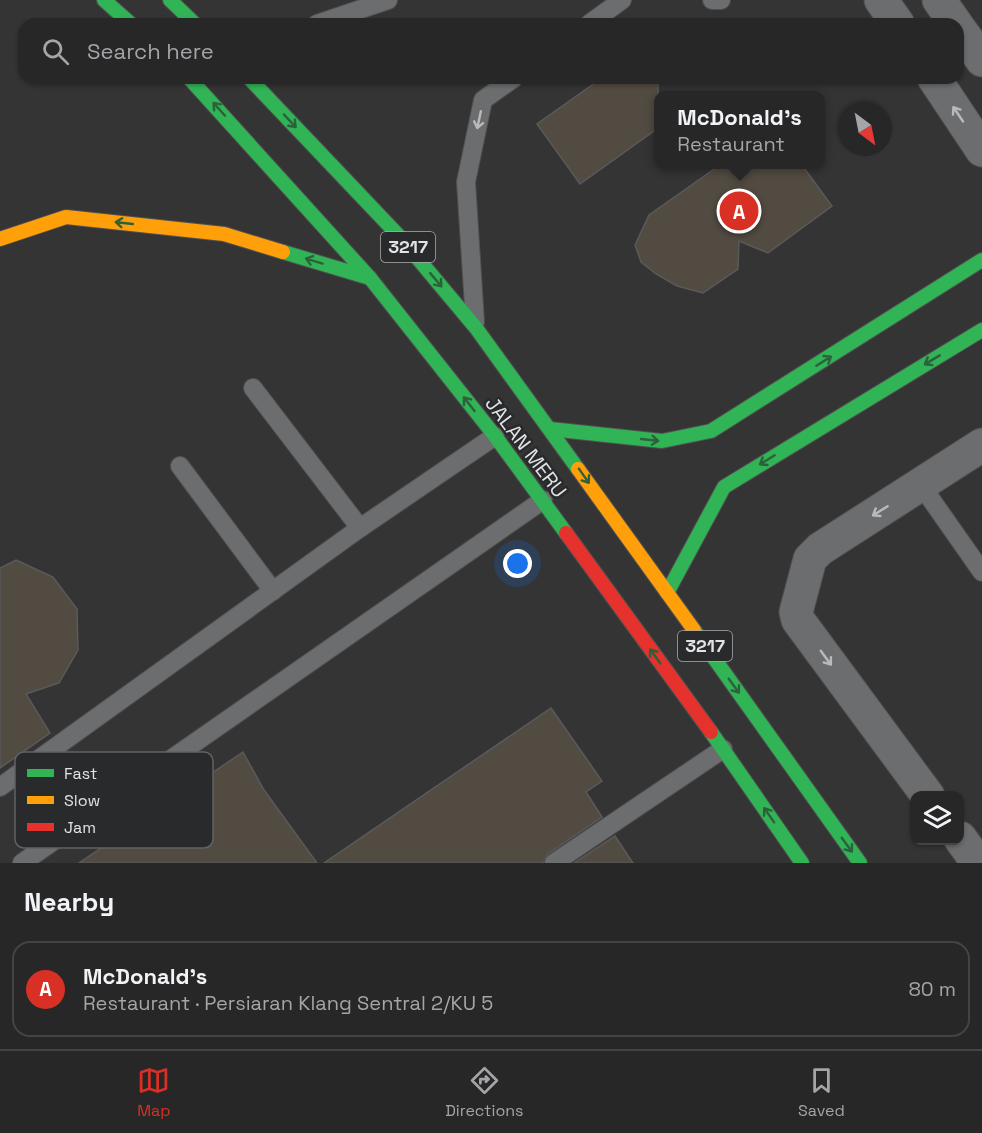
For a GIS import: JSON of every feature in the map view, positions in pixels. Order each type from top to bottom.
[{"type":"main road","points":[[104,0],[124,18]]},
{"type":"main road","points":[[170,0],[189,18]]},
{"type":"main road","name":"JALAN MERU","points":[[195,84],[370,278],[495,436],[723,749],[802,863]]},
{"type":"main road","name":"JALAN MERU","points":[[255,84],[399,236],[476,328],[860,863]]},
{"type":"main road","points":[[0,239],[66,217],[224,234],[370,278]]},
{"type":"main road","points":[[550,429],[662,441],[711,431],[982,260]]},
{"type":"main road","points":[[667,593],[724,487],[982,330]]},
{"type":"street","points":[[881,0],[894,18]]},
{"type":"street","points":[[939,0],[952,18]]},
{"type":"street","points":[[964,35],[982,60]]},
{"type":"street","points":[[938,84],[982,150]]},
{"type":"street","points":[[925,791],[798,620],[796,612],[810,559],[820,549],[982,446]]},
{"type":"street","points":[[964,844],[978,863]]},
{"type":"lane","points":[[335,18],[388,0]]},
{"type":"lane","points":[[597,18],[622,0]]},
{"type":"lane","points":[[712,0],[721,0]]},
{"type":"lane","points":[[476,328],[466,182],[483,100],[506,84]]},
{"type":"lane","points":[[253,388],[360,528]]},
{"type":"lane","points":[[49,752],[360,528],[495,436]]},
{"type":"lane","points":[[180,466],[273,591]]},
{"type":"lane","points":[[921,485],[982,572]]},
{"type":"lane","points":[[181,752],[543,500]]},
{"type":"lane","points":[[554,863],[723,749]]},
{"type":"lane","points":[[0,787],[15,776]]},
{"type":"lane","points":[[22,863],[44,848]]},
{"type":"building","points":[[594,84],[658,84],[658,91],[654,91],[654,131],[580,184],[537,124]]},
{"type":"building","points":[[714,169],[805,169],[832,206],[768,253],[739,241],[738,269],[703,293],[677,286],[641,262],[635,245],[649,215]]},
{"type":"building","points":[[16,560],[53,577],[77,609],[78,650],[59,683],[26,694],[50,733],[23,752],[15,752],[15,758],[0,768],[0,568]]},
{"type":"building","points":[[551,708],[602,781],[586,792],[602,817],[548,854],[543,863],[324,863]]},
{"type":"building","points":[[243,752],[264,790],[317,863],[79,863],[101,848],[213,848],[213,772]]},
{"type":"building","points":[[615,836],[633,863],[574,863]]},
{"type":"traffic: fast","points":[[104,0],[124,18]]},
{"type":"traffic: fast","points":[[170,0],[189,18]]},
{"type":"traffic: fast","points":[[194,84],[370,278],[495,436],[566,533]]},
{"type":"traffic: fast","points":[[255,84],[399,236],[476,328],[578,469]]},
{"type":"traffic: fast","points":[[283,252],[370,278]]},
{"type":"traffic: fast","points":[[550,429],[662,441],[711,431],[982,260]]},
{"type":"traffic: fast","points":[[667,593],[724,487],[982,330]]},
{"type":"traffic: fast","points":[[694,630],[860,863]]},
{"type":"traffic: fast","points":[[711,732],[802,863]]},
{"type":"traffic: slow","points":[[0,239],[66,217],[224,234],[283,252]]},
{"type":"traffic: slow","points":[[578,469],[694,630]]},
{"type":"traffic: jam","points":[[566,533],[711,732]]},
{"type":"place","name":"McDonald's","points":[[739,211]]}]
